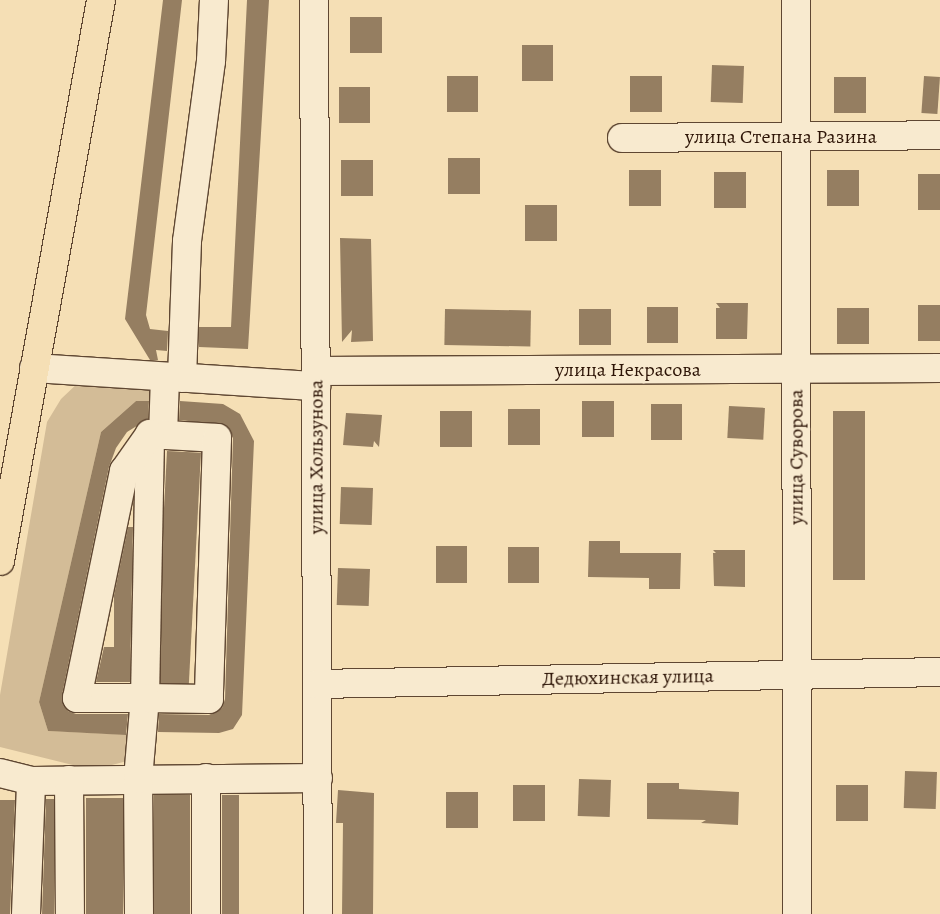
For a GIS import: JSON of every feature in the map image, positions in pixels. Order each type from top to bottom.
[{"type":"main road","points":[[0,561],[102,0]]},
{"type":"street","points":[[139,914],[138,779],[145,698],[157,435],[173,377],[187,240],[211,60],[214,0]]},
{"type":"street","name":"улица Хользунова","points":[[314,0],[318,914]]},
{"type":"street","name":"улица Суворова","points":[[796,0],[797,914]]},
{"type":"street","name":"улица Степана Разина","points":[[622,138],[940,135]]},
{"type":"street","name":"улица Некрасова","points":[[34,368],[173,377],[316,379],[796,369],[940,368]]},
{"type":"street","points":[[157,435],[217,438],[209,698],[77,698],[124,471],[157,435]]},
{"type":"street","name":"Дедюхинская улица","points":[[317,684],[796,672],[940,672]]},
{"type":"street","points":[[0,773],[31,781],[318,778]]},
{"type":"street","points":[[206,778],[206,914]]},
{"type":"street","points":[[69,780],[70,914]]},
{"type":"street","points":[[26,914],[31,781]]},
{"type":"shaded area","points":[[79,382],[148,387],[156,402],[136,401],[101,432],[39,702],[48,731],[133,735],[127,761],[93,770],[0,747],[0,695],[47,422],[61,399]]},
{"type":"building","points":[[163,0],[182,0],[146,315],[150,329],[168,331],[167,351],[156,350],[158,360],[150,360],[125,319]]},
{"type":"building","points":[[247,0],[269,0],[248,349],[199,347],[199,327],[231,327]]},
{"type":"building","points":[[350,17],[382,17],[382,53],[350,53]]},
{"type":"building","points":[[522,45],[553,45],[553,81],[522,81]]},
{"type":"building","points":[[712,65],[744,66],[743,103],[711,102]]},
{"type":"building","points":[[447,76],[478,76],[478,112],[447,112]]},
{"type":"building","points":[[630,76],[662,76],[662,112],[630,112]]},
{"type":"building","points":[[924,76],[940,77],[937,114],[921,113]]},
{"type":"building","points":[[834,77],[866,77],[866,113],[834,113]]},
{"type":"building","points":[[339,87],[370,87],[370,123],[339,123]]},
{"type":"building","points":[[448,158],[480,158],[480,194],[448,194]]},
{"type":"building","points":[[341,160],[373,160],[373,196],[341,196]]},
{"type":"building","points":[[629,170],[661,170],[661,206],[629,206]]},
{"type":"building","points":[[827,170],[859,170],[859,206],[827,206]]},
{"type":"building","points":[[714,172],[746,172],[746,208],[714,208]]},
{"type":"building","points":[[918,174],[940,174],[940,210],[918,210]]},
{"type":"building","points":[[525,205],[557,205],[557,241],[525,241]]},
{"type":"building","points":[[340,238],[371,239],[373,341],[351,342],[352,330],[342,342]]},
{"type":"building","points":[[716,303],[748,303],[747,339],[716,339],[716,308],[720,308]]},
{"type":"building","points":[[918,305],[940,305],[940,341],[918,341]]},
{"type":"building","points":[[647,307],[678,307],[678,343],[647,343]]},
{"type":"building","points":[[837,308],[869,308],[869,344],[837,344]]},
{"type":"building","points":[[445,309],[531,311],[530,346],[444,345]]},
{"type":"building","points":[[579,309],[611,309],[611,345],[579,345]]},
{"type":"building","points":[[136,401],[149,401],[148,419],[127,432],[116,448],[109,467],[62,695],[68,711],[76,714],[128,714],[126,735],[48,731],[39,702],[101,432]]},
{"type":"building","points":[[180,401],[223,404],[240,414],[254,441],[242,715],[233,729],[219,733],[158,732],[159,714],[209,715],[222,708],[225,699],[233,438],[225,425],[179,420]]},
{"type":"building","points":[[582,401],[614,401],[614,437],[582,437]]},
{"type":"building","points":[[651,404],[682,404],[682,440],[651,440]]},
{"type":"building","points":[[729,406],[765,408],[763,440],[727,438]]},
{"type":"building","points":[[508,409],[540,409],[540,445],[508,445]]},
{"type":"building","points":[[440,411],[472,411],[472,447],[440,447]]},
{"type":"building","points":[[833,411],[865,411],[865,580],[833,580]]},
{"type":"building","points":[[346,413],[382,415],[379,447],[374,441],[373,447],[343,445]]},
{"type":"building","points":[[167,451],[201,453],[189,684],[155,683]]},
{"type":"building","points":[[341,487],[373,488],[372,525],[340,524]]},
{"type":"building","points":[[128,527],[133,527],[130,682],[96,682],[104,647],[114,647],[114,595]]},
{"type":"building","points":[[589,541],[620,541],[620,553],[681,553],[680,589],[649,589],[649,578],[588,577]]},
{"type":"building","points":[[436,546],[467,546],[467,583],[436,583]]},
{"type":"building","points":[[508,547],[539,547],[539,583],[508,583]]},
{"type":"building","points":[[713,550],[745,550],[745,587],[714,586],[713,553],[716,553]]},
{"type":"building","points":[[338,568],[370,569],[369,606],[337,605]]},
{"type":"building","points":[[905,771],[937,772],[936,809],[904,808]]},
{"type":"building","points":[[579,779],[611,780],[610,817],[578,816]]},
{"type":"building","points":[[647,783],[679,783],[679,789],[739,792],[738,825],[701,823],[706,820],[647,819]]},
{"type":"building","points":[[513,785],[545,785],[545,821],[513,821]]},
{"type":"building","points":[[836,785],[868,785],[868,821],[836,821]]},
{"type":"building","points":[[338,790],[374,793],[373,914],[342,914],[343,823],[336,823]]},
{"type":"building","points":[[446,792],[478,792],[478,828],[446,828]]},
{"type":"building","points":[[154,795],[190,795],[190,914],[154,914]]},
{"type":"building","points":[[222,795],[239,795],[239,914],[222,914]]},
{"type":"building","points":[[86,798],[123,798],[123,914],[86,914]]},
{"type":"building","points":[[46,799],[54,799],[54,914],[42,914]]},
{"type":"building","points":[[0,800],[15,800],[10,914],[0,914]]}]
